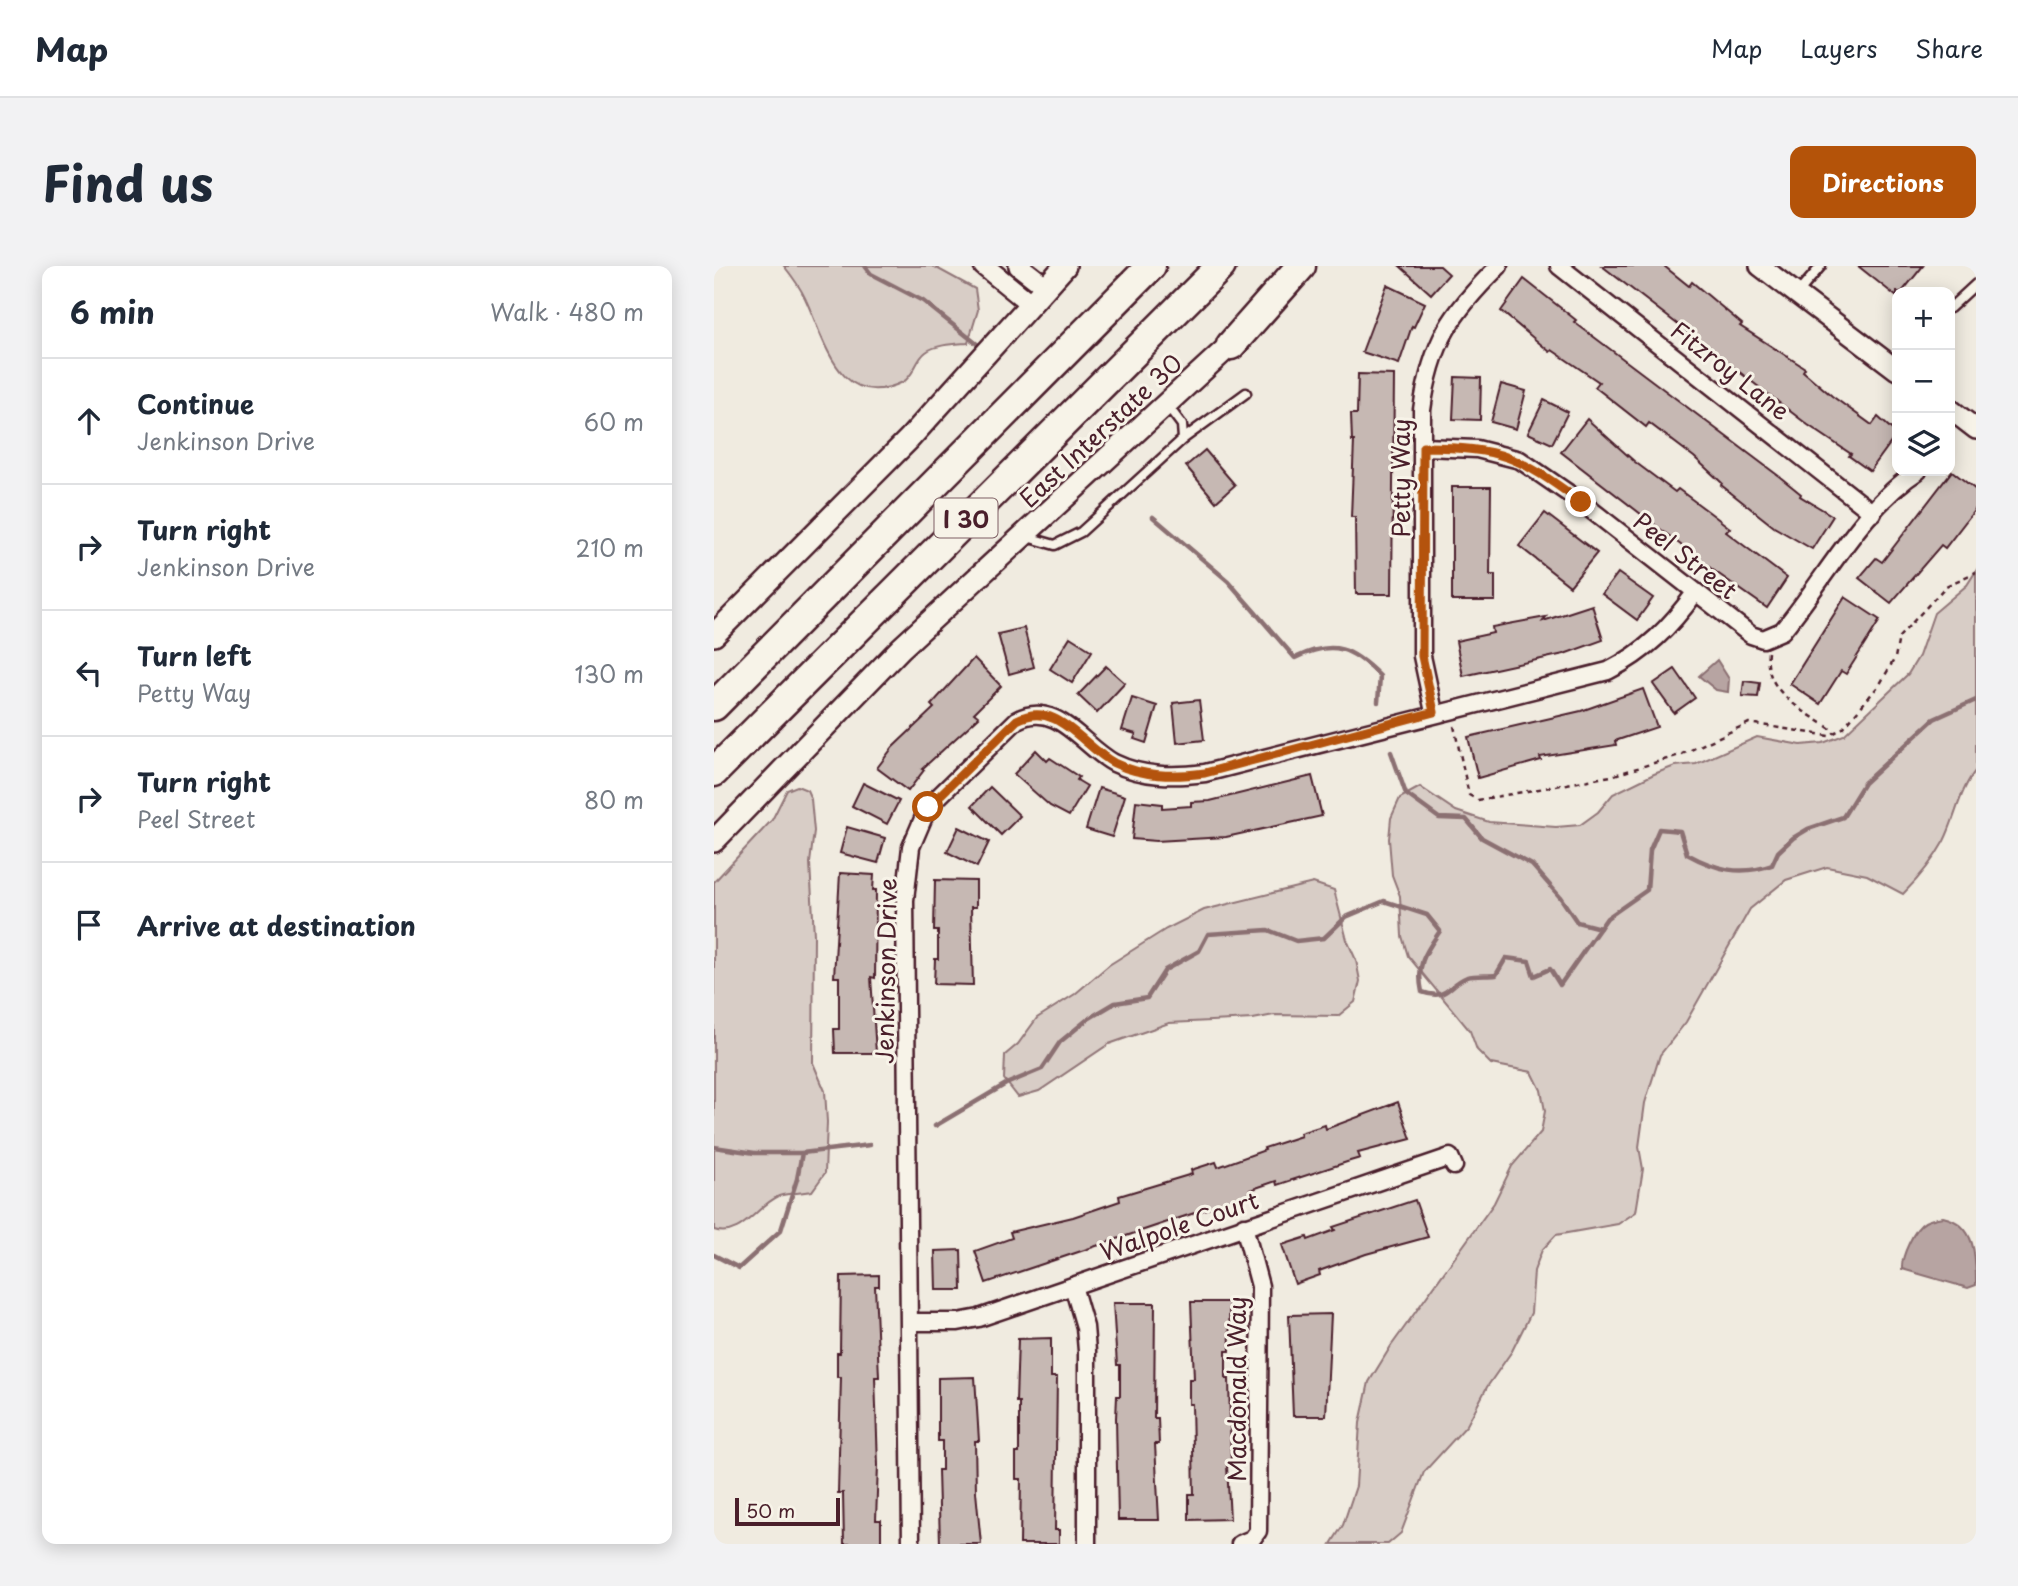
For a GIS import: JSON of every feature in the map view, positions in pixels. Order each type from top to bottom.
[{"type":"highway","name":"I 30","points":[[714,706],[1151,266]]},
{"type":"highway","name":"I 30","points":[[714,772],[1221,266]]},
{"type":"highway","points":[[1231,345],[1301,266]]},
{"type":"main road","points":[[714,635],[909,439],[1065,266]]},
{"type":"main road","name":"East Interstate 30","points":[[714,841],[901,648],[1231,345],[1313,266]]},
{"type":"street","points":[[984,266],[1031,304]]},
{"type":"street","points":[[1020,266],[1046,287]]},
{"type":"street","name":"Petty Way","points":[[1442,711],[1422,656],[1424,399],[1434,351],[1453,319],[1499,266]]},
{"type":"street","name":"Fitzroy Lane","points":[[1559,266],[1738,404],[1873,513]]},
{"type":"street","points":[[1765,267],[1892,366]]},
{"type":"street","points":[[1955,416],[1976,429]]},
{"type":"street","name":"Peel Street","points":[[1423,447],[1477,449],[1520,460],[1581,502],[1751,635],[1770,638]]},
{"type":"street","points":[[1770,638],[1790,621],[1904,476]]},
{"type":"street","name":"Jenkinson Drive","points":[[911,1544],[905,900],[911,847],[928,807],[1017,720],[1027,715],[1038,713],[1059,720],[1115,763],[1154,775],[1205,773],[1608,670],[1648,648],[1670,627],[1695,593]]},
{"type":"street","name":"Walpole Court","points":[[910,1322],[958,1322],[979,1318],[1450,1157],[1454,1167]]},
{"type":"street","name":"Macdonald Way","points":[[1240,1544],[1252,1539],[1258,1531],[1260,1286],[1244,1226]]},
{"type":"street","points":[[1073,1286],[1085,1327],[1087,1351],[1087,1544]]},
{"type":"lane","points":[[1797,293],[1821,266]]},
{"type":"lane","points":[[1955,303],[1976,284]]},
{"type":"lane","points":[[1024,536],[1055,545],[1080,533],[1183,439],[1246,393]]},
{"type":"lane","points":[[1167,404],[1182,425],[1183,439]]},
{"type":"path","points":[[1442,711],[1469,795],[1475,800],[1611,776],[1680,755],[1749,723],[1829,736],[1843,728],[1880,684],[1895,658],[1899,637],[1946,586],[1976,572]]},
{"type":"path","points":[[1770,638],[1767,660],[1774,688],[1835,732]]},
{"type":"shaded area","points":[[784,266],[933,266],[975,289],[978,310],[968,343],[930,349],[903,382],[881,389],[864,388],[849,380],[838,367],[803,294]]},
{"type":"shaded area","points":[[1976,571],[1976,770],[1935,855],[1903,894],[1867,875],[1827,867],[1786,880],[1750,909],[1686,1022],[1660,1055],[1645,1103],[1639,1147],[1643,1169],[1636,1212],[1618,1224],[1556,1235],[1542,1250],[1534,1271],[1531,1313],[1512,1351],[1487,1387],[1467,1425],[1424,1472],[1401,1533],[1388,1544],[1331,1544],[1343,1525],[1356,1486],[1360,1423],[1369,1382],[1391,1346],[1494,1203],[1512,1166],[1541,1132],[1545,1111],[1541,1090],[1532,1072],[1491,1064],[1477,1050],[1470,1031],[1408,956],[1402,936],[1400,896],[1392,875],[1389,839],[1391,818],[1400,798],[1420,787],[1456,811],[1489,822],[1556,827],[1580,825],[1598,812],[1613,794],[1654,774],[1675,766],[1696,764],[1757,737],[1801,745],[1823,743],[1844,735],[1908,674],[1919,656],[1934,613],[1967,585]]},
{"type":"shaded area","points":[[1717,660],[1729,679],[1728,692],[1716,690],[1699,676]]},
{"type":"shaded area","points":[[797,786],[807,790],[811,799],[814,831],[810,863],[814,935],[813,1063],[825,1091],[825,1173],[812,1191],[779,1196],[740,1226],[724,1232],[714,1230],[714,882],[772,820],[787,790]]},
{"type":"shaded area","points":[[1313,883],[1334,890],[1360,981],[1355,1002],[1338,1016],[1274,1015],[1253,1019],[1169,1023],[1109,1044],[1039,1091],[1018,1097],[1004,1079],[1005,1055],[1018,1044],[1037,1018],[1075,994],[1109,965],[1166,929],[1204,910]]},
{"type":"shaded area","points":[[1943,1217],[1954,1221],[1968,1234],[1974,1253],[1976,1285],[1968,1288],[1902,1269],[1906,1250],[1917,1230],[1925,1222]]},
{"type":"building","points":[[1400,266],[1440,266],[1449,274],[1431,294]]},
{"type":"building","points":[[1602,266],[1664,266],[1689,286],[1692,282],[1742,324],[1740,326],[1805,368],[1803,371],[1832,396],[1872,425],[1878,417],[1892,430],[1892,441],[1870,471],[1849,456],[1851,454],[1808,425]]},
{"type":"building","points":[[1858,266],[1923,266],[1906,287],[1892,287],[1892,293]]},
{"type":"building","points":[[1524,279],[1576,320],[1574,322],[1780,477],[1801,494],[1800,496],[1833,516],[1812,549],[1774,527],[1721,485],[1722,483],[1694,457],[1649,423],[1646,427],[1595,387],[1599,382],[1552,350],[1550,352],[1501,311]]},
{"type":"building","points":[[1387,285],[1425,303],[1414,327],[1412,326],[1399,364],[1362,352]]},
{"type":"building","points":[[1358,374],[1394,375],[1392,594],[1356,594],[1355,517],[1351,517],[1354,441],[1351,414],[1357,414]]},
{"type":"building","points":[[1455,377],[1481,378],[1480,420],[1453,419]]},
{"type":"building","points":[[1501,384],[1526,391],[1516,429],[1491,422]]},
{"type":"building","points":[[1544,400],[1568,412],[1552,444],[1528,433]]},
{"type":"building","points":[[1587,419],[1635,462],[1675,492],[1678,489],[1730,528],[1726,532],[1787,578],[1767,608],[1713,570],[1561,452]]},
{"type":"building","points":[[1205,450],[1235,485],[1216,502],[1186,466]]},
{"type":"building","points":[[1955,473],[1976,490],[1976,508],[1945,548],[1941,545],[1891,603],[1859,578],[1876,558],[1882,562],[1948,476],[1955,476]]},
{"type":"building","points":[[1452,487],[1491,487],[1490,575],[1495,575],[1495,601],[1452,601]]},
{"type":"building","points":[[1545,513],[1597,553],[1570,586],[1519,546]]},
{"type":"building","points":[[1618,573],[1653,598],[1637,620],[1602,594]]},
{"type":"building","points":[[1845,597],[1880,620],[1846,674],[1841,671],[1820,704],[1790,684]]},
{"type":"building","points":[[1592,605],[1603,640],[1564,654],[1463,676],[1456,641],[1493,633],[1492,627],[1546,617],[1543,621]]},
{"type":"building","points":[[1024,628],[1034,667],[1009,674],[998,634]]},
{"type":"building","points":[[1070,637],[1092,651],[1072,683],[1050,669]]},
{"type":"building","points":[[974,658],[1001,686],[974,713],[979,717],[922,769],[924,770],[908,791],[877,768],[893,747],[934,708],[931,705]]},
{"type":"building","points":[[1106,666],[1125,683],[1097,713],[1078,695]]},
{"type":"building","points":[[1675,669],[1695,698],[1674,713],[1653,684]]},
{"type":"building","points":[[1744,681],[1760,683],[1758,697],[1742,696]]},
{"type":"building","points":[[1643,689],[1657,727],[1615,741],[1616,745],[1540,757],[1541,760],[1478,778],[1468,737],[1581,711]]},
{"type":"building","points":[[1132,698],[1157,706],[1146,743],[1134,739],[1136,734],[1122,730]]},
{"type":"building","points":[[1199,700],[1204,740],[1177,743],[1173,703]]},
{"type":"building","points":[[1036,750],[1047,761],[1050,758],[1079,777],[1077,780],[1087,786],[1069,816],[1050,806],[1014,774]]},
{"type":"building","points":[[1312,776],[1322,816],[1226,837],[1156,841],[1132,839],[1136,801],[1162,804],[1162,808],[1191,806],[1191,802],[1210,801]]},
{"type":"building","points":[[863,783],[899,801],[887,824],[852,806]]},
{"type":"building","points":[[990,787],[1020,816],[1001,835],[972,806]]},
{"type":"building","points":[[1099,788],[1125,796],[1112,837],[1086,829]]},
{"type":"building","points":[[847,827],[885,838],[878,863],[840,853]]},
{"type":"building","points":[[959,827],[989,842],[977,867],[947,852]]},
{"type":"building","points":[[840,873],[874,875],[875,978],[871,977],[876,1053],[835,1053],[834,1029],[839,1029],[839,977],[834,977]]},
{"type":"building","points":[[935,880],[976,881],[976,907],[971,907],[973,985],[934,984],[935,959],[938,959],[938,931],[934,931]]},
{"type":"building","points":[[1398,1102],[1411,1139],[1358,1153],[1360,1158],[1277,1185],[1276,1181],[1250,1190],[1251,1194],[986,1283],[975,1251],[1012,1238],[1010,1232],[1073,1217],[1120,1201],[1119,1196],[1192,1174],[1191,1170],[1216,1162],[1218,1167],[1301,1136],[1300,1133],[1325,1125],[1326,1129]]},
{"type":"building","points":[[1415,1200],[1428,1237],[1366,1254],[1319,1271],[1320,1275],[1295,1284],[1282,1245],[1307,1237],[1308,1240],[1335,1230],[1333,1227]]},
{"type":"building","points":[[961,1250],[962,1290],[936,1290],[935,1251]]},
{"type":"building","points":[[879,1275],[879,1286],[875,1286],[879,1377],[875,1377],[878,1465],[876,1520],[881,1520],[881,1544],[844,1544],[843,1493],[838,1493],[841,1377],[837,1377],[837,1353],[840,1353],[841,1276]]},
{"type":"building","points":[[1191,1302],[1229,1302],[1230,1351],[1226,1351],[1226,1379],[1229,1379],[1231,1466],[1227,1466],[1230,1519],[1189,1520],[1189,1494],[1194,1494],[1192,1404],[1189,1404],[1189,1379],[1194,1379]]},
{"type":"building","points":[[1113,1303],[1155,1303],[1154,1418],[1158,1418],[1159,1444],[1155,1444],[1159,1520],[1118,1520],[1116,1418],[1117,1396],[1120,1396],[1120,1365],[1117,1365]]},
{"type":"building","points":[[1331,1314],[1326,1416],[1293,1416],[1289,1315]]},
{"type":"building","points":[[1051,1338],[1051,1377],[1057,1377],[1055,1530],[1059,1530],[1059,1544],[1020,1544],[1021,1479],[1016,1479],[1016,1453],[1019,1453],[1019,1402],[1016,1402],[1018,1339]]},
{"type":"building","points":[[975,1377],[979,1441],[975,1441],[976,1492],[981,1544],[940,1544],[938,1470],[942,1470],[942,1441],[938,1441],[938,1378]]},
{"type":"waterway","points":[[865,266],[871,274],[923,301],[982,348]]},
{"type":"waterway","points":[[1153,517],[1228,581],[1295,658],[1321,649],[1342,649],[1370,666],[1380,676],[1378,702]]},
{"type":"waterway","points":[[935,1126],[1006,1084],[1042,1069],[1060,1042],[1088,1019],[1115,1003],[1147,998],[1165,970],[1199,951],[1208,934],[1268,930],[1296,941],[1324,938],[1346,917],[1384,901],[1427,915],[1440,931],[1423,959],[1420,974],[1422,992],[1437,995],[1467,977],[1496,975],[1506,958],[1529,961],[1534,976],[1550,969],[1560,985],[1607,918],[1647,890],[1650,850],[1659,829],[1680,831],[1687,854],[1708,864],[1739,871],[1772,865],[1778,852],[1793,838],[1808,829],[1843,817],[1864,783],[1934,719],[1976,700]]},
{"type":"waterway","points":[[1391,752],[1406,794],[1439,818],[1466,819],[1482,838],[1532,865],[1560,897],[1577,922],[1600,928]]},
{"type":"waterway","points":[[714,1255],[739,1268],[781,1230],[802,1153],[870,1145]]},
{"type":"waterway","points":[[714,1147],[755,1153],[802,1153]]},
{"type":"route","points":[[928,807],[1017,720],[1027,715],[1038,713],[1059,720],[1096,751],[1134,771],[1179,776],[1205,773],[1434,712],[1422,656],[1423,447],[1477,449],[1520,460],[1581,502]]}]
